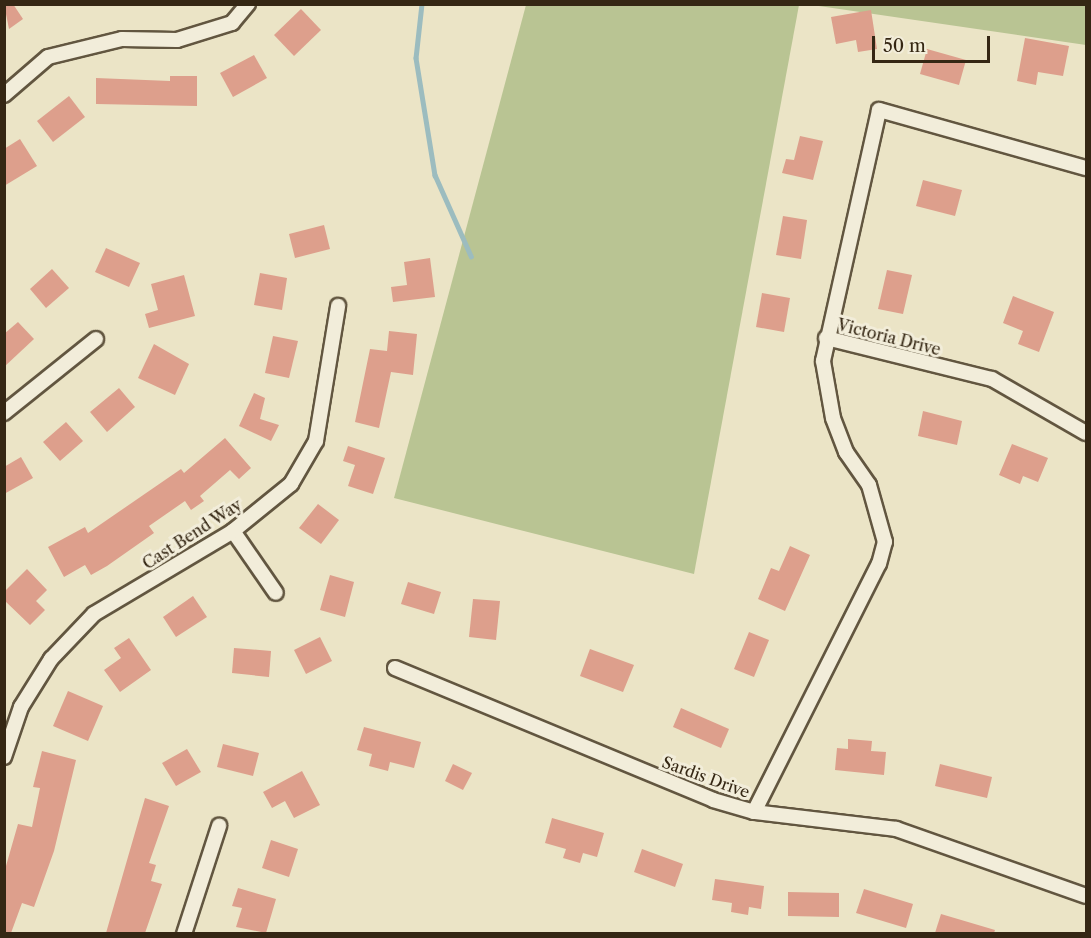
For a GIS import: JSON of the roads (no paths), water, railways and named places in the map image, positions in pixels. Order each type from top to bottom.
[{"type":"street","points":[[4,95],[48,57],[122,39],[177,40],[232,23],[248,4]]},
{"type":"street","points":[[826,338],[879,110],[1086,168]]},
{"type":"street","name":"Cast Bend Way","points":[[4,757],[33,688],[51,659],[94,614],[233,531],[291,484],[316,441],[338,306]]},
{"type":"street","name":"Victoria Drive","points":[[754,812],[879,564],[885,542],[881,514],[846,452],[825,392],[826,338],[992,379],[1086,433]]},
{"type":"street","points":[[4,413],[96,339]]},
{"type":"street","points":[[233,531],[276,593]]},
{"type":"street","name":"Sardis Drive","points":[[395,668],[691,791],[754,812],[896,829],[1086,896]]},
{"type":"street","points":[[184,933],[219,826]]},
{"type":"waterway","points":[[422,4],[416,58],[435,175],[471,256]]}]
